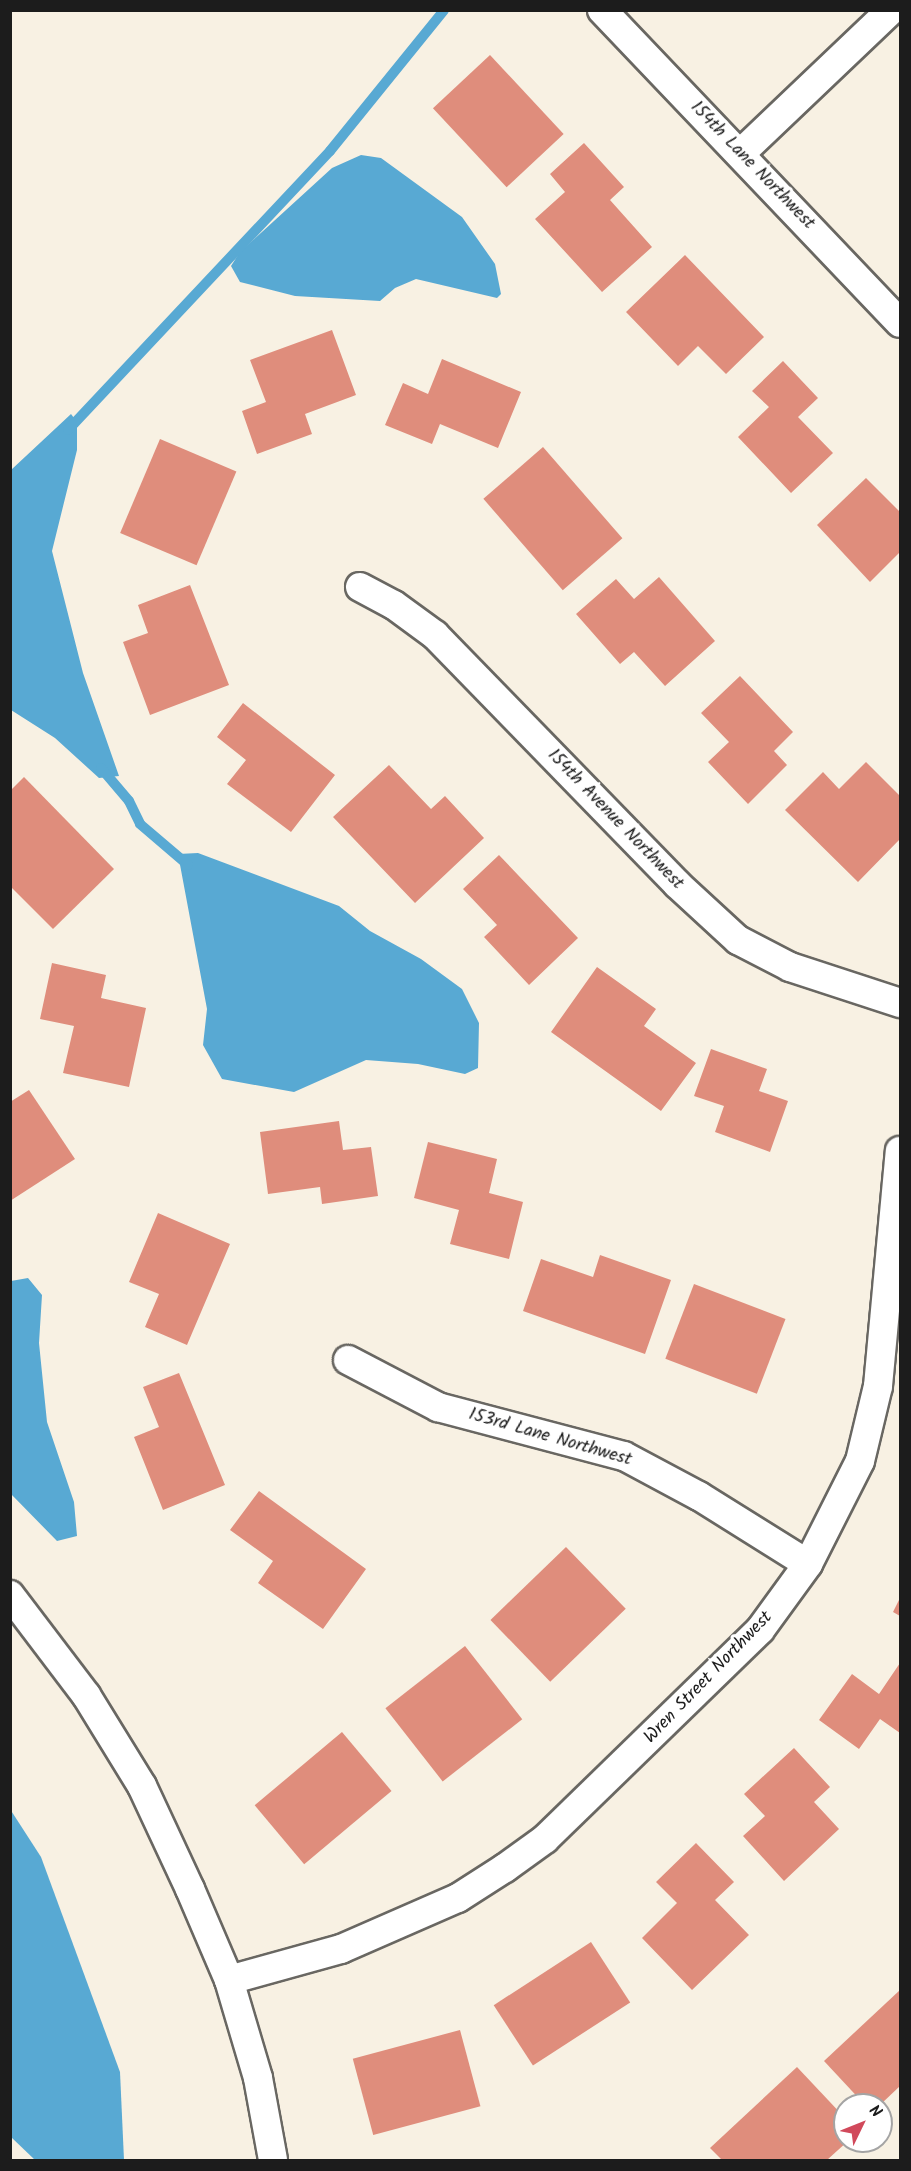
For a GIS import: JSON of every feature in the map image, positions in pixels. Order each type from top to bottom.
[{"type":"street","name":"154th Lane Northwest","points":[[602,10],[741,153],[900,323]]},
{"type":"street","points":[[741,153],[891,10]]},
{"type":"street","name":"154th Avenue Northwest","points":[[360,587],[394,605],[435,635],[677,884],[738,940],[790,967],[900,1004]]},
{"type":"street","name":"Wren Street Northwest","points":[[229,1980],[341,1948],[402,1924],[458,1898],[513,1862],[545,1839],[689,1703],[760,1630],[808,1564],[860,1461],[878,1386],[900,1151]]},
{"type":"street","name":"153rd Lane Northwest","points":[[348,1359],[438,1407],[624,1456],[699,1496],[808,1564]]},
{"type":"street","points":[[10,1594],[86,1695],[142,1786],[229,1980],[258,2078],[273,2160]]},
{"type":"water","points":[[361,155],[381,158],[462,217],[495,264],[501,294],[497,298],[416,279],[395,288],[380,301],[295,296],[240,282],[231,266],[240,252],[332,168]]},
{"type":"water","points":[[71,414],[77,422],[77,450],[52,551],[83,673],[119,776],[99,778],[55,738],[11,710],[11,470]]},
{"type":"water","points":[[198,853],[339,906],[370,931],[421,959],[462,989],[479,1023],[478,1068],[465,1074],[418,1064],[366,1060],[294,1092],[222,1079],[203,1045],[207,1009],[178,854]]},
{"type":"water","points":[[28,1278],[42,1295],[39,1343],[47,1422],[74,1502],[77,1536],[57,1541],[11,1494],[11,1281]]},
{"type":"water","points":[[10,1809],[41,1857],[120,2072],[124,2160],[35,2160],[11,2137]]},
{"type":"building","points":[[490,55],[564,134],[507,187],[433,108]]},
{"type":"building","points":[[584,143],[624,187],[610,200],[652,247],[602,292],[535,219],[565,192],[550,174]]},
{"type":"building","points":[[685,255],[764,337],[726,374],[698,346],[678,366],[626,312]]},
{"type":"building","points":[[332,330],[356,395],[305,414],[312,434],[257,454],[242,411],[266,402],[250,360]]},
{"type":"building","points":[[442,359],[521,392],[498,448],[440,424],[432,444],[385,425],[403,383],[428,394]]},
{"type":"building","points":[[783,361],[818,398],[798,417],[833,453],[791,493],[738,437],[769,407],[752,391]]},
{"type":"building","points":[[160,439],[236,471],[197,565],[120,533]]},
{"type":"building","points":[[543,447],[622,538],[563,590],[483,499]]},
{"type":"building","points":[[866,478],[900,512],[900,552],[870,582],[817,525]]},
{"type":"building","points":[[659,577],[715,641],[665,686],[634,652],[620,664],[576,614],[616,579],[634,599]]},
{"type":"building","points":[[190,585],[229,685],[150,715],[123,642],[148,633],[138,605]]},
{"type":"building","points":[[740,676],[793,732],[774,751],[787,765],[748,804],[708,762],[729,742],[701,713]]},
{"type":"building","points":[[243,703],[335,775],[291,832],[227,784],[246,760],[217,737]]},
{"type":"building","points":[[866,762],[900,796],[900,839],[858,882],[785,810],[823,772],[839,789]]},
{"type":"building","points":[[389,765],[431,809],[445,796],[484,838],[415,903],[333,817]]},
{"type":"building","points":[[24,777],[114,869],[53,929],[10,886],[10,791]]},
{"type":"building","points":[[499,855],[578,938],[529,985],[484,937],[497,925],[463,889]]},
{"type":"building","points":[[52,963],[106,975],[101,998],[146,1008],[129,1087],[63,1073],[74,1026],[40,1019]]},
{"type":"building","points":[[597,967],[656,1009],[644,1026],[696,1063],[661,1111],[551,1032]]},
{"type":"building","points":[[711,1049],[767,1069],[759,1091],[788,1101],[770,1152],[715,1132],[724,1106],[694,1096]]},
{"type":"building","points":[[29,1090],[75,1159],[10,1201],[10,1102]]},
{"type":"building","points":[[339,1121],[343,1150],[371,1147],[378,1196],[322,1204],[320,1187],[268,1194],[260,1132]]},
{"type":"building","points":[[428,1142],[497,1159],[489,1193],[523,1202],[509,1259],[450,1244],[459,1210],[414,1198]]},
{"type":"building","points":[[158,1213],[230,1244],[187,1345],[145,1327],[159,1294],[129,1282]]},
{"type":"building","points":[[600,1255],[671,1280],[645,1354],[523,1311],[541,1259],[593,1277]]},
{"type":"building","points":[[694,1284],[785,1319],[757,1394],[665,1359]]},
{"type":"building","points":[[179,1373],[225,1485],[163,1510],[134,1437],[159,1427],[143,1387]]},
{"type":"building","points":[[259,1491],[366,1569],[323,1629],[258,1583],[273,1561],[230,1530]]},
{"type":"building","points":[[566,1547],[626,1609],[550,1682],[490,1620]]},
{"type":"building","points":[[900,1598],[900,1616],[893,1612]]},
{"type":"building","points":[[465,1646],[522,1719],[443,1781],[385,1708]]},
{"type":"building","points":[[900,1663],[900,1733],[880,1719],[859,1749],[819,1720],[852,1674],[879,1694]]},
{"type":"building","points":[[342,1732],[391,1791],[304,1864],[255,1805]]},
{"type":"building","points":[[794,1748],[830,1787],[814,1802],[839,1829],[784,1881],[743,1836],[765,1816],[744,1794]]},
{"type":"building","points":[[696,1843],[734,1882],[715,1900],[749,1935],[692,1990],[642,1938],[677,1903],[656,1882]]},
{"type":"building","points":[[591,1942],[630,2002],[533,2066],[494,2005]]},
{"type":"building","points":[[900,1990],[900,2086],[893,2093],[854,2093],[824,2061]]},
{"type":"building","points":[[460,2030],[480,2106],[373,2135],[353,2059]]},
{"type":"building","points":[[797,2067],[833,2105],[835,2153],[827,2160],[722,2160],[710,2148]]},
{"type":"waterway","points":[[68,430],[330,151],[444,10]]},
{"type":"waterway","points":[[101,768],[129,801],[140,824],[188,865]]}]
